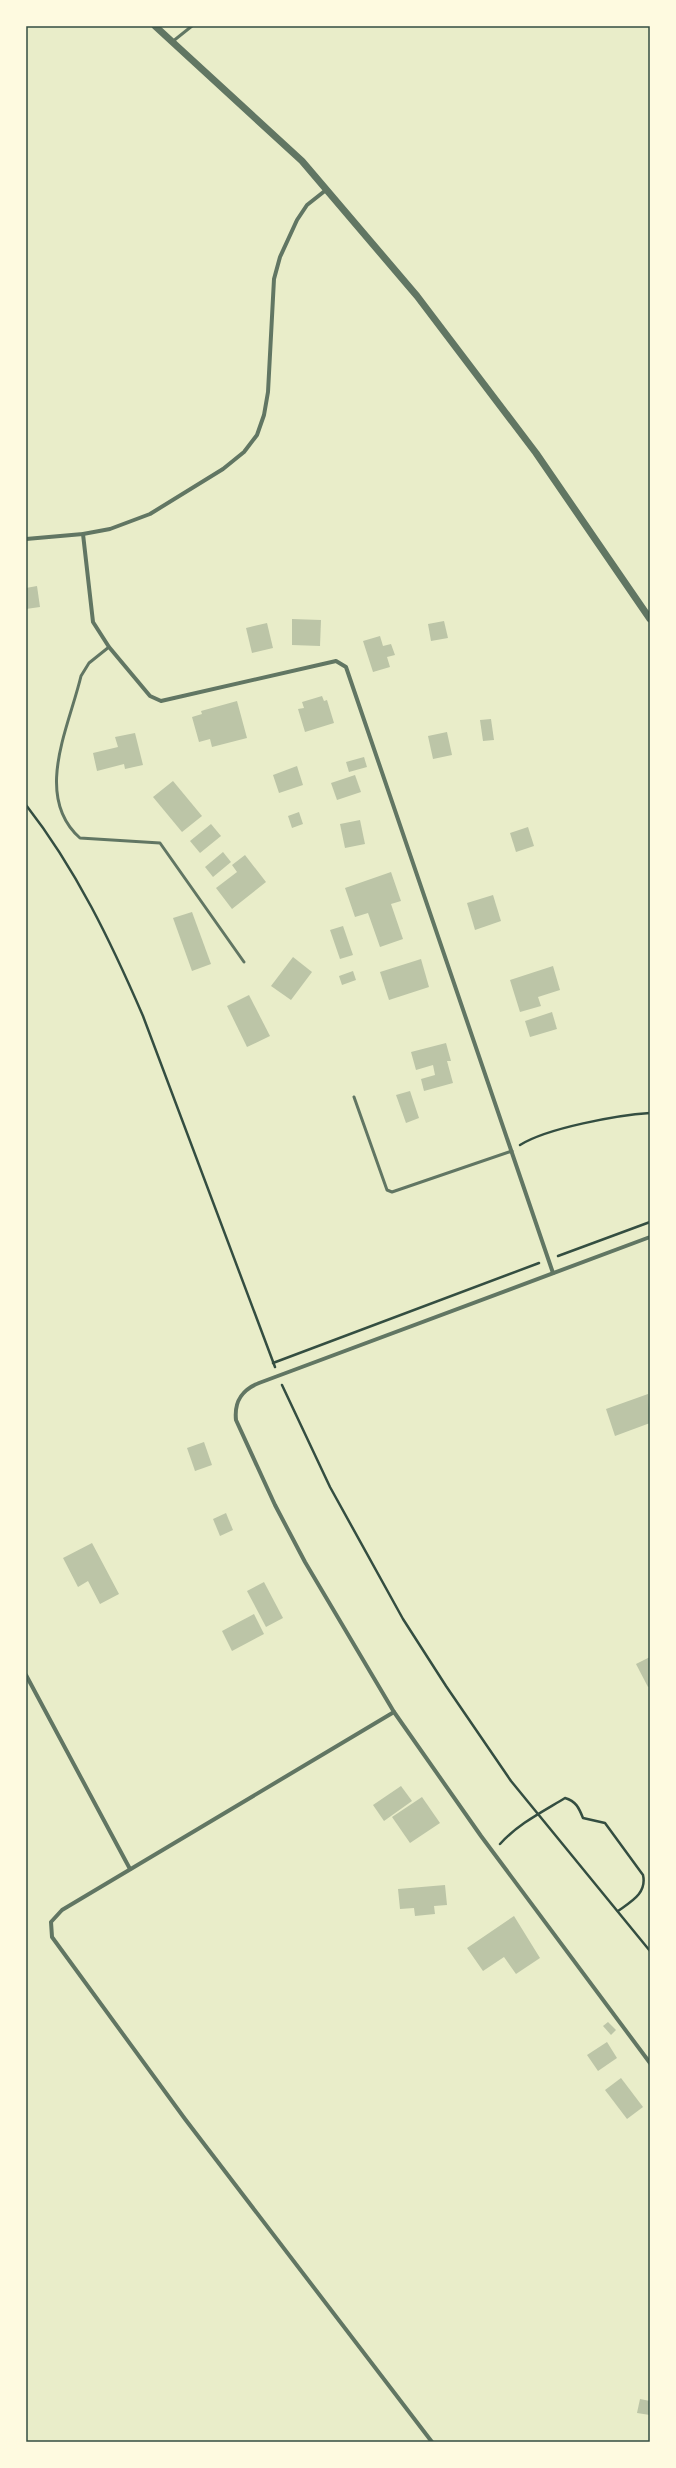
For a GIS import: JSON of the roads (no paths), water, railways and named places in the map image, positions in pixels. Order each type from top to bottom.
[{"type":"street","points":[[155,26],[302,161],[417,296],[531,447],[650,619]]},
{"type":"street","points":[[26,539],[83,534],[110,529],[150,514],[223,469],[244,452],[257,435],[264,415],[268,392],[274,279],[280,257],[297,220],[307,205],[326,190]]},
{"type":"street","points":[[83,534],[92,622],[109,647],[150,696],[160,701],[336,661],[346,667],[553,1273]]},
{"type":"street","points":[[650,1237],[278,1375],[247,1388],[237,1404],[236,1420],[275,1506],[305,1562],[394,1712],[493,1852],[650,2063]]},
{"type":"street","points":[[26,1675],[130,1869]]},
{"type":"street","points":[[394,1712],[62,1910],[52,1922],[52,1936],[185,2119],[432,2442]]},
{"type":"lane","points":[[172,42],[192,26]]},
{"type":"lane","points":[[109,647],[89,663],[81,676],[55,775],[57,802],[70,830],[80,838],[160,843],[244,962]]},
{"type":"lane","points":[[354,1097],[387,1190],[392,1192],[512,1151]]}]
